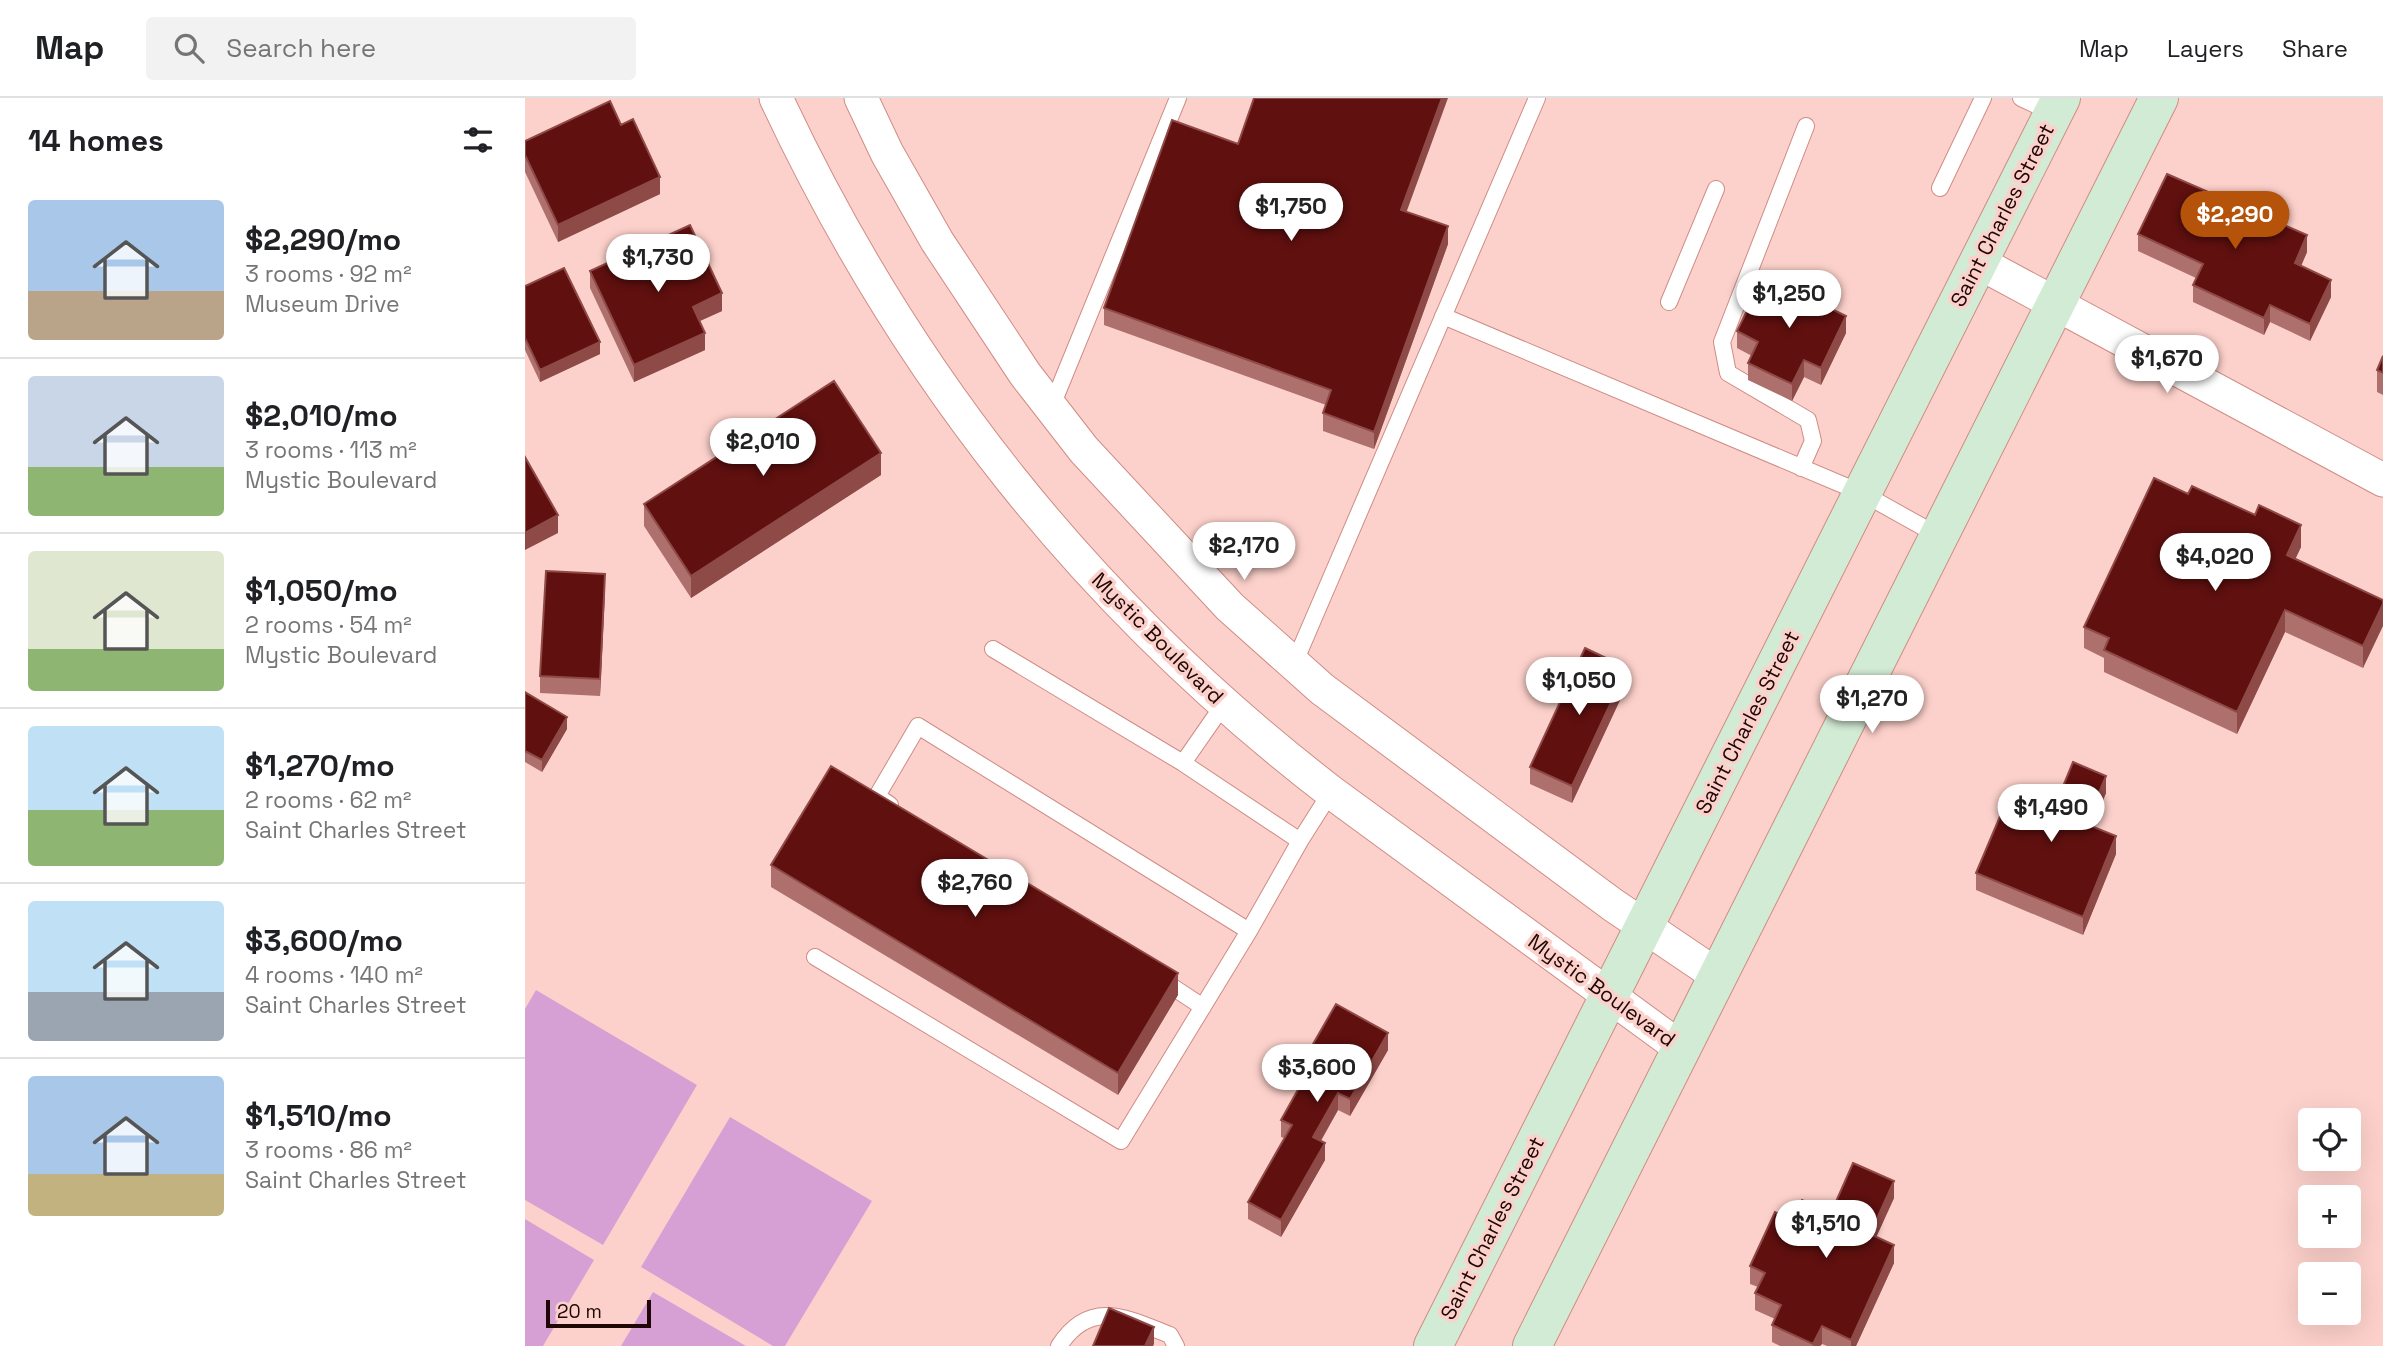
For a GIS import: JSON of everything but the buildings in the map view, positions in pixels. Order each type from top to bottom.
[{"type":"street","name":"Mystic Boulevard","points":[[776,98],[818,188],[868,276],[935,380],[1025,500],[1171,657],[1331,792],[1682,1049]]},
{"type":"street","points":[[861,98],[887,153],[937,241],[1025,374],[1084,450],[1230,607],[1322,689],[1643,927],[1718,976]]},
{"type":"street","points":[[1532,1346],[2159,98]]},
{"type":"street","name":"Saint Charles Street","points":[[1433,1346],[1978,262],[2045,103]]},
{"type":"street","points":[[1978,262],[2383,480]]},
{"type":"lane","points":[[1051,408],[1178,98]]},
{"type":"lane","points":[[1294,664],[1538,98]]},
{"type":"lane","points":[[1940,188],[1983,98]]},
{"type":"lane","points":[[1801,468],[1814,440],[1808,420],[1728,373],[1722,342],[1806,126]]},
{"type":"lane","points":[[1669,302],[1716,189]]},
{"type":"lane","points":[[1443,316],[1862,493],[1939,536]]},
{"type":"lane","points":[[993,649],[1183,763],[1300,841]]},
{"type":"lane","points":[[1183,763],[1224,704]]},
{"type":"lane","points":[[900,811],[877,796],[918,726],[1249,931]]},
{"type":"lane","points":[[815,957],[1121,1141],[1331,792]]},
{"type":"lane","points":[[1145,969],[1203,1007]]},
{"type":"lane","points":[[1059,1346],[1067,1332],[1088,1318],[1116,1314],[1170,1335],[1176,1346]]},
{"type":"shaded area","points":[[536,990],[697,1085],[603,1245],[525,1200],[525,1009]]},
{"type":"shaded area","points":[[730,1117],[872,1201],[785,1346],[773,1346],[641,1267]]},
{"type":"shaded area","points":[[525,1219],[594,1260],[543,1346],[525,1346]]},
{"type":"shaded area","points":[[653,1292],[746,1346],[621,1346]]}]
